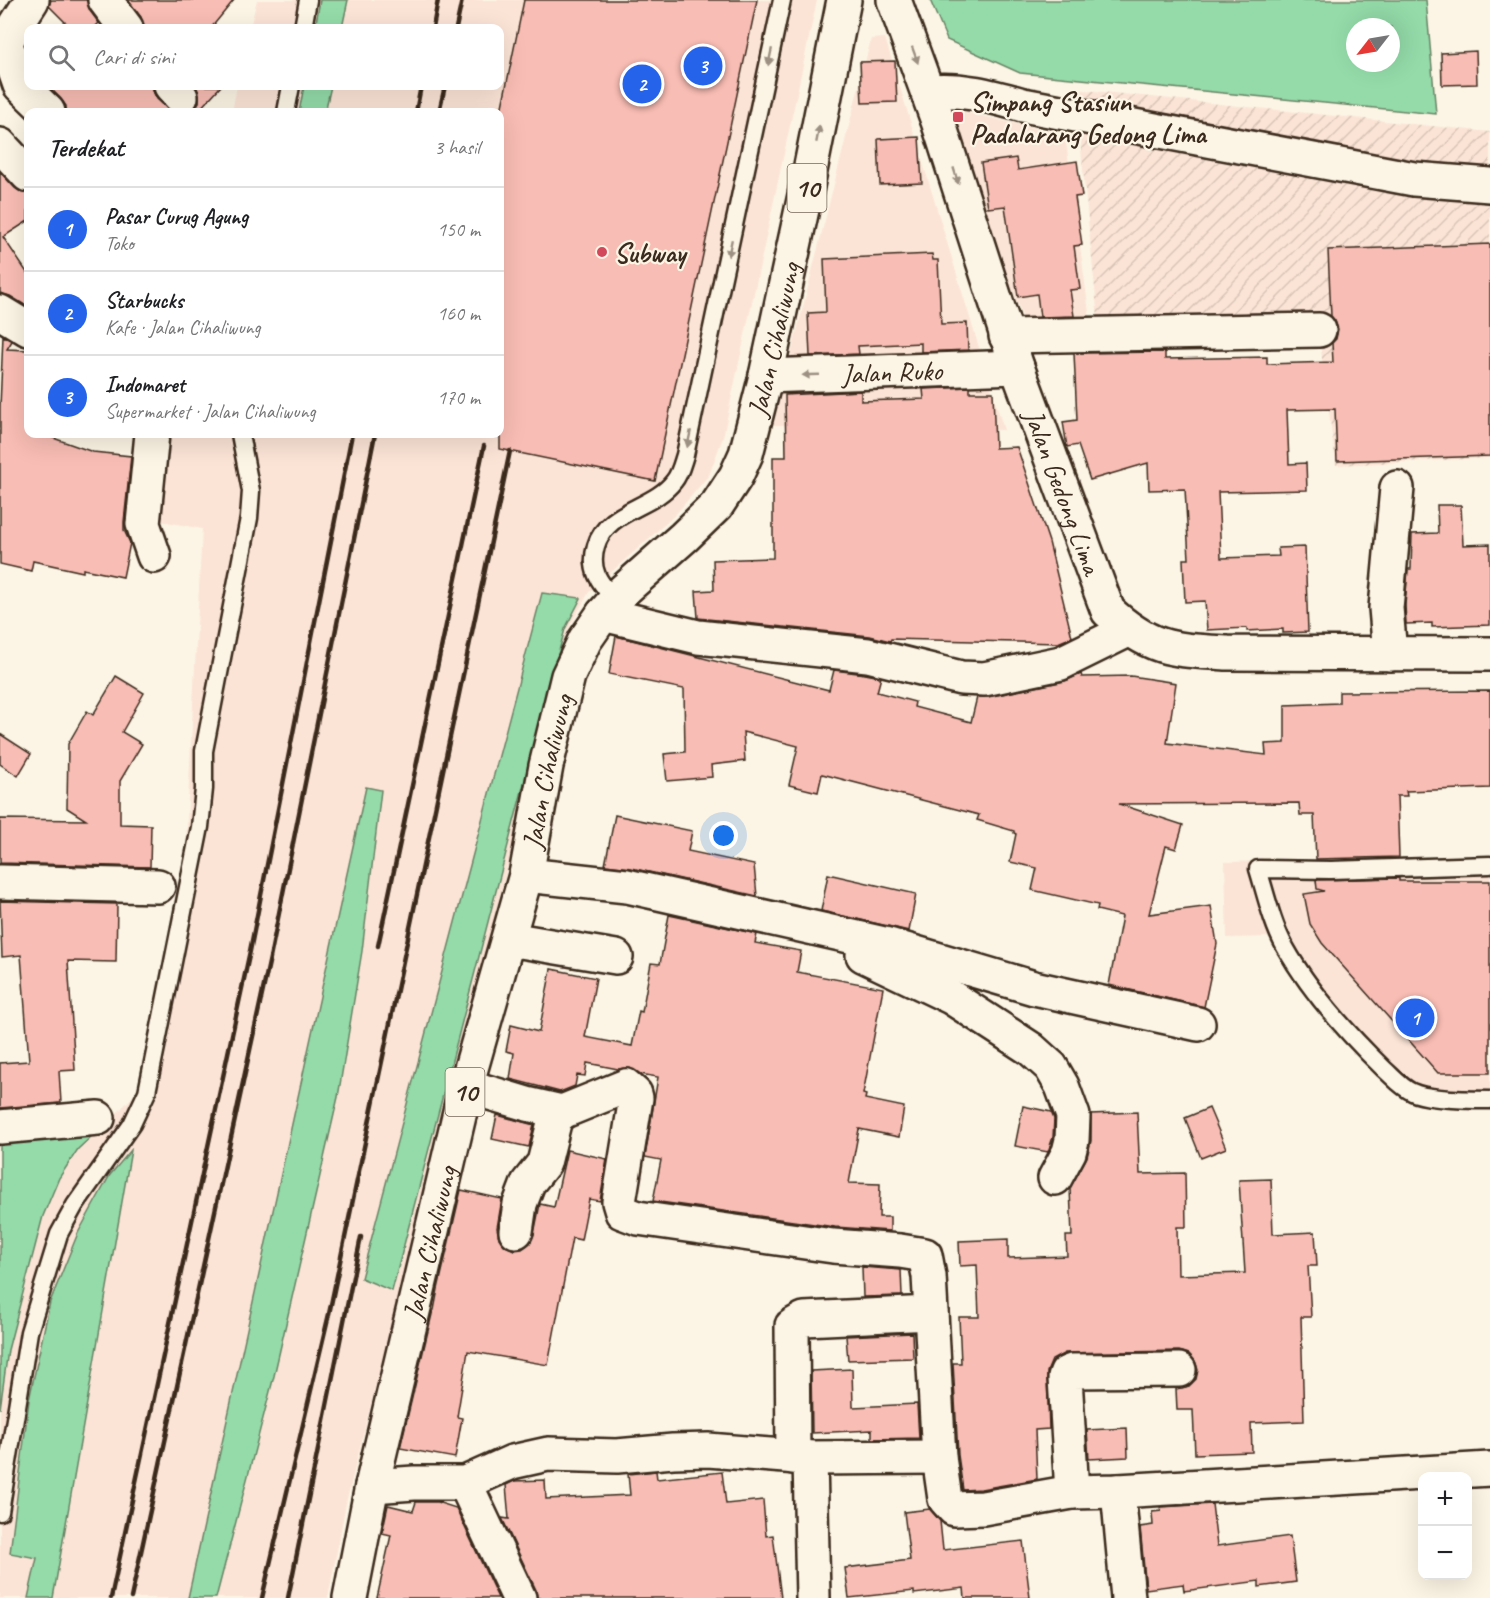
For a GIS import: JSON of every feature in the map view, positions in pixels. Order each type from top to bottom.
[{"type":"main road","points":[[24,89],[20,85],[3,46],[32,0]]},
{"type":"main road","points":[[105,0],[123,24]]},
{"type":"main road","name":"Jalan Cihaliwung","points":[[350,1598],[372,1486],[466,1086],[510,939],[526,876],[556,720],[568,676],[585,640],[609,607],[717,505],[736,476],[746,454],[766,376],[844,0]]},
{"type":"main road","name":"Jalan Gedong Lima","points":[[894,0],[929,92],[1006,336],[1108,611],[1128,630],[1155,644],[1188,651],[1490,654]]},
{"type":"main road","points":[[929,92],[948,89],[987,95],[1023,105],[1414,179],[1490,185]]},
{"type":"main road","points":[[25,90],[44,108]]},
{"type":"main road","points":[[0,145],[24,171]]},
{"type":"main road","points":[[0,312],[24,327]]},
{"type":"main road","points":[[1006,336],[1319,330]]},
{"type":"main road","name":"Jalan Ruko","points":[[766,376],[1017,367]]},
{"type":"main road","points":[[152,438],[143,524],[154,556]]},
{"type":"main road","points":[[1390,654],[1386,608],[1397,488]]},
{"type":"main road","points":[[609,607],[698,637],[868,656],[961,678],[984,679],[1061,663],[1128,630]]},
{"type":"main road","points":[[526,876],[627,886],[889,945],[1034,988],[1198,1024]]},
{"type":"main road","points":[[0,882],[158,886]]},
{"type":"main road","points":[[815,928],[835,943],[951,996],[1031,1049],[1051,1067],[1062,1086],[1073,1116],[1072,1140],[1055,1178]]},
{"type":"main road","points":[[510,939],[616,957]]},
{"type":"main road","points":[[466,1086],[562,1112]]},
{"type":"main road","points":[[516,1231],[520,1204],[528,1183],[544,1163],[555,1119],[562,1112],[626,1086],[636,1098],[619,1194],[622,1212],[638,1218],[833,1246],[925,1255],[929,1276],[939,1457],[945,1499],[954,1509],[983,1508],[1072,1492],[1490,1469]]},
{"type":"main road","points":[[0,1127],[98,1118]]},
{"type":"main road","points":[[813,1598],[792,1326],[804,1319],[931,1313]]},
{"type":"main road","points":[[1072,1492],[1065,1378],[1067,1373],[1072,1371],[1179,1370]]},
{"type":"main road","points":[[372,1486],[465,1483],[512,1462],[548,1454],[617,1456],[708,1450],[801,1458],[939,1457]]},
{"type":"main road","points":[[465,1483],[519,1598]]},
{"type":"main road","points":[[1118,1491],[1128,1598]]},
{"type":"lane","points":[[304,24],[308,0]]},
{"type":"lane","points":[[609,607],[593,567],[598,540],[607,525],[661,493],[674,481],[683,462],[782,0]]},
{"type":"lane","points":[[287,108],[290,90]]},
{"type":"lane","points":[[0,1512],[29,1332],[59,1234],[75,1205],[132,1124],[147,1092],[200,827],[204,789],[204,751],[249,518],[251,491],[241,438]]},
{"type":"lane","points":[[1490,865],[1331,870],[1258,869],[1273,920],[1285,947],[1314,989],[1355,1041],[1398,1082],[1412,1092],[1428,1096],[1490,1100]]},
{"type":"shaded area","points":[[257,0],[817,0],[723,437],[709,475],[675,515],[589,592],[567,631],[346,1503],[328,1598],[0,1598],[0,1132],[117,1113],[142,1087],[185,862],[202,529],[152,519],[168,438],[504,438],[504,108],[233,108],[236,90],[504,90],[504,24],[251,24]]},
{"type":"shaded area","points":[[885,38],[1004,430],[773,425],[871,39]]},
{"type":"shaded area","points":[[1075,89],[1490,132],[1490,458],[1336,465],[1317,320],[1098,319]]},
{"type":"shaded area","points":[[947,108],[1065,135],[1090,320],[1025,324]]},
{"type":"shaded area","points":[[1490,857],[1490,1097],[1409,1099],[1272,937],[1227,938],[1225,862]]},
{"type":"green space","points":[[320,0],[348,0],[343,24],[316,24]]},
{"type":"green space","points":[[930,0],[1426,0],[1436,114],[1020,73],[947,40]]},
{"type":"green space","points":[[303,90],[330,90],[326,108],[300,108]]},
{"type":"green space","points":[[542,593],[581,598],[565,629],[548,691],[392,1291],[361,1278]]},
{"type":"green space","points":[[366,787],[381,790],[362,951],[338,1097],[274,1376],[216,1598],[188,1598]]},
{"type":"green space","points":[[107,1122],[78,1149],[59,1178],[43,1216],[8,1350],[0,1409],[0,1138]]},
{"type":"green space","points":[[131,1150],[53,1598],[28,1598],[37,1558],[10,1553],[29,1400],[50,1302],[78,1233],[110,1175]]},
{"type":"building","points":[[51,0],[87,0],[90,11],[99,23],[67,24],[49,6]]},
{"type":"building","points":[[128,0],[234,0],[214,24],[143,24],[141,17]]},
{"type":"building","points":[[524,0],[757,0],[655,481],[500,449],[500,438],[504,438],[504,108],[502,108]]},
{"type":"building","points":[[1476,51],[1477,84],[1442,85],[1441,53]]},
{"type":"building","points":[[895,61],[897,102],[862,103],[860,62]]},
{"type":"building","points":[[52,90],[153,90],[157,99],[167,108],[66,108]]},
{"type":"building","points":[[198,90],[217,90],[201,108],[194,108],[199,102]]},
{"type":"building","points":[[919,137],[922,183],[880,185],[878,139]]},
{"type":"building","points":[[1016,158],[1018,170],[1077,161],[1082,196],[1075,197],[1082,245],[1074,246],[1080,289],[1070,290],[1074,316],[1040,317],[1037,294],[1018,297],[1005,206],[988,208],[981,163]]},
{"type":"building","points":[[0,172],[15,188],[24,193],[24,224],[3,237],[24,268],[24,305],[0,293]]},
{"type":"building","points":[[1490,244],[1490,456],[1337,461],[1335,409],[1287,410],[1289,464],[1306,463],[1307,490],[1218,492],[1221,558],[1279,556],[1278,548],[1305,547],[1308,632],[1283,633],[1283,629],[1247,631],[1247,628],[1207,630],[1205,601],[1185,602],[1183,559],[1189,559],[1185,489],[1149,490],[1148,463],[1090,480],[1078,445],[1067,447],[1063,422],[1077,420],[1074,353],[1165,352],[1165,359],[1267,357],[1267,364],[1333,362],[1332,343],[1336,339],[1338,329],[1331,316],[1328,250]]},
{"type":"building","points":[[932,254],[933,260],[938,260],[941,324],[967,323],[968,350],[921,352],[921,343],[858,346],[859,354],[810,356],[808,313],[826,312],[824,259]]},
{"type":"building","points":[[3,336],[12,341],[7,349],[24,350],[24,438],[53,438],[93,452],[131,456],[124,522],[124,530],[130,543],[123,577],[83,569],[83,572],[33,561],[31,571],[0,564],[0,407]]},
{"type":"building","points":[[970,387],[970,392],[993,392],[995,448],[1017,447],[1049,542],[1072,637],[1058,643],[891,639],[890,641],[870,636],[698,618],[696,591],[714,590],[713,560],[773,558],[773,457],[786,457],[785,395],[861,391],[861,401],[924,399],[923,389]]},
{"type":"building","points":[[1437,505],[1461,505],[1463,545],[1490,544],[1490,625],[1432,627],[1432,623],[1406,624],[1405,605],[1408,569],[1411,569],[1412,534],[1438,533]]},
{"type":"building","points":[[616,636],[829,690],[834,670],[881,677],[877,692],[915,702],[914,707],[971,722],[977,697],[988,697],[1065,681],[1081,674],[1082,677],[1131,676],[1176,683],[1167,743],[1266,755],[1265,744],[1285,743],[1285,705],[1339,703],[1339,692],[1490,691],[1490,788],[1406,791],[1407,796],[1397,796],[1399,857],[1316,859],[1314,815],[1300,815],[1299,803],[1119,804],[1183,825],[1176,849],[1166,846],[1149,914],[1211,906],[1217,944],[1204,1007],[1109,985],[1122,916],[1097,910],[1098,905],[1032,890],[1037,868],[1010,862],[1016,834],[1014,831],[977,820],[979,815],[822,774],[818,792],[789,785],[798,746],[743,732],[745,761],[711,765],[712,777],[667,781],[664,754],[685,752],[684,689],[609,674]]},
{"type":"building","points":[[116,676],[144,693],[122,732],[142,744],[120,781],[120,824],[151,825],[150,867],[0,863],[0,819],[86,820],[67,808],[68,744],[87,711],[93,715]]},
{"type":"building","points":[[0,734],[31,754],[18,776],[0,764]]},
{"type":"building","points":[[615,815],[692,831],[688,851],[754,865],[757,896],[631,868],[605,865]]},
{"type":"building","points":[[828,874],[916,894],[909,931],[821,911]]},
{"type":"building","points":[[1399,878],[1399,881],[1490,881],[1490,1073],[1438,1073],[1322,943],[1310,924],[1304,894],[1324,891],[1317,889],[1316,880]]},
{"type":"building","points":[[0,901],[117,904],[116,962],[68,961],[75,1070],[59,1071],[61,1103],[0,1108],[0,1063],[29,1061],[21,955],[2,957]]},
{"type":"building","points":[[669,915],[757,934],[755,943],[801,951],[797,972],[883,988],[863,1094],[866,1095],[865,1099],[904,1107],[899,1137],[859,1129],[849,1183],[880,1184],[879,1217],[890,1217],[890,1231],[835,1227],[653,1201],[661,1160],[645,1157],[658,1077],[640,1074],[630,1068],[618,1069],[587,1063],[585,1076],[577,1075],[575,1086],[560,1092],[510,1079],[514,1053],[506,1051],[511,1025],[539,1032],[551,969],[596,978],[585,1037],[632,1046],[639,1011],[642,1012],[651,963],[660,964]]},
{"type":"building","points":[[1023,1106],[1051,1112],[1054,1119],[1053,1137],[1048,1152],[1015,1146]]},
{"type":"building","points":[[1209,1108],[1226,1148],[1201,1158],[1185,1118]]},
{"type":"building","points":[[1137,1112],[1140,1174],[1185,1173],[1186,1227],[1177,1227],[1178,1275],[1245,1273],[1239,1180],[1271,1179],[1273,1234],[1315,1232],[1317,1266],[1308,1266],[1311,1317],[1301,1317],[1304,1421],[1251,1423],[1252,1452],[1195,1454],[1193,1410],[1177,1410],[1176,1389],[1189,1386],[1196,1379],[1198,1370],[1189,1354],[1179,1351],[1065,1353],[1052,1360],[1047,1372],[1049,1429],[1035,1430],[1037,1479],[963,1490],[958,1455],[953,1363],[961,1363],[959,1317],[979,1317],[977,1265],[960,1266],[959,1241],[1008,1239],[1008,1258],[1067,1256],[1066,1236],[1072,1236],[1070,1188],[1087,1157],[1091,1141],[1091,1114]]},
{"type":"building","points":[[497,1115],[534,1125],[529,1147],[492,1139]]},
{"type":"building","points":[[567,1150],[607,1159],[600,1201],[589,1199],[581,1240],[572,1238],[548,1365],[468,1351],[457,1417],[462,1418],[455,1458],[400,1448],[461,1190],[502,1199],[497,1228],[499,1238],[505,1246],[514,1250],[522,1249],[530,1243],[534,1234],[540,1204],[554,1207]]},
{"type":"building","points":[[862,1267],[901,1270],[902,1296],[863,1297]]},
{"type":"building","points":[[912,1333],[913,1358],[848,1360],[846,1336]]},
{"type":"building","points":[[852,1369],[853,1407],[917,1404],[919,1438],[872,1439],[872,1430],[812,1433],[811,1371]]},
{"type":"building","points":[[1127,1428],[1128,1457],[1089,1459],[1087,1430]]},
{"type":"building","points":[[656,1471],[657,1479],[722,1472],[726,1504],[763,1500],[766,1536],[773,1535],[781,1598],[537,1598],[536,1590],[502,1518],[509,1519],[506,1485],[514,1481],[545,1480],[546,1499],[630,1495],[628,1474]]},
{"type":"building","points":[[416,1502],[437,1502],[456,1508],[498,1598],[377,1598],[391,1535],[382,1533],[388,1505],[413,1511]]},
{"type":"building","points":[[1212,1504],[1217,1546],[1290,1536],[1296,1582],[1259,1587],[1259,1581],[1184,1591],[1183,1584],[1146,1589],[1140,1527],[1153,1525],[1152,1512],[1161,1511],[1160,1507]]},
{"type":"building","points":[[930,1509],[940,1521],[943,1550],[1023,1541],[1030,1598],[965,1598],[964,1588],[849,1598],[845,1568],[910,1560],[904,1512]]},
{"type":"railway","points":[[434,24],[438,0]]},
{"type":"railway","points":[[457,24],[462,0]]},
{"type":"railway","points":[[417,108],[420,90]]},
{"type":"railway","points":[[440,108],[444,90]]},
{"type":"railway","points":[[111,1598],[250,951],[351,438]]},
{"type":"railway","points":[[131,1598],[270,958],[374,438]]},
{"type":"railway","points":[[378,946],[484,446]]},
{"type":"railway","points":[[262,1598],[329,1314],[510,451]]},
{"type":"railway","points":[[288,1598],[361,1237]]},
{"type":"place","name":"Indomaret","points":[[703,66]]},
{"type":"place","name":"Starbucks","points":[[642,84]]},
{"type":"place","name":"Simpang Stasiun Padalarang Gedong Lima","points":[[958,117]]},
{"type":"place","name":"Subway","points":[[602,252]]},
{"type":"place","name":"Pasar Curug Agung","points":[[1415,1018]]}]
